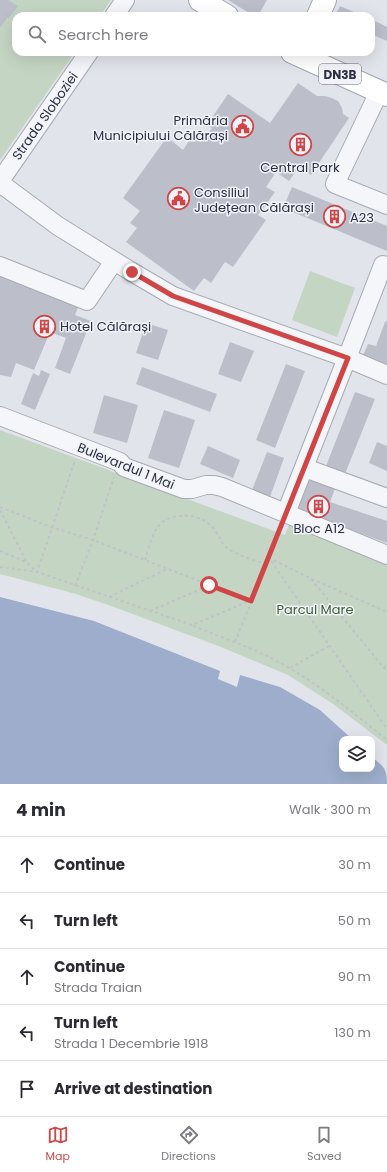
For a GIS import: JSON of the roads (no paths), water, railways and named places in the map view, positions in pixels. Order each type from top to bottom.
[{"type":"main road","points":[[200,0],[220,12]]},
{"type":"main road","points":[[320,12],[325,0]]},
{"type":"main road","name":"DN3B","points":[[303,56],[383,94]]},
{"type":"street","points":[[117,12],[125,0]]},
{"type":"street","name":"Strada Sloboziei","points":[[0,182],[86,56]]},
{"type":"street","points":[[383,94],[335,184],[387,205]]},
{"type":"street","points":[[0,182],[58,226],[173,296],[348,358],[387,374]]},
{"type":"street","points":[[0,266],[87,301],[114,261]]},
{"type":"street","points":[[286,513],[305,468],[383,265],[387,267]]},
{"type":"street","name":"Bulevardul 1 Mai","points":[[0,416],[120,462],[124,467],[184,489],[192,489],[206,485],[222,487],[387,555]]},
{"type":"street","points":[[305,468],[387,498]]},
{"type":"water","points":[[0,597],[94,621],[220,671],[218,679],[237,687],[240,675],[280,687],[320,710],[349,736],[339,736],[339,772],[375,772],[375,760],[384,768],[387,784],[0,784]]},
{"type":"place","name":"Primăria Municipiului Călărași","points":[[243,127]]},
{"type":"place","name":"Central Park","points":[[300,145]]},
{"type":"place","name":"Consiliul Județean Călărași","points":[[178,199]]},
{"type":"place","name":"A23","points":[[335,217]]},
{"type":"place","name":"Hotel Călărași","points":[[45,326]]},
{"type":"place","name":"Bloc A12","points":[[319,506]]},
{"type":"park label","name":"Parcul Mare","points":[[315,609]]}]
